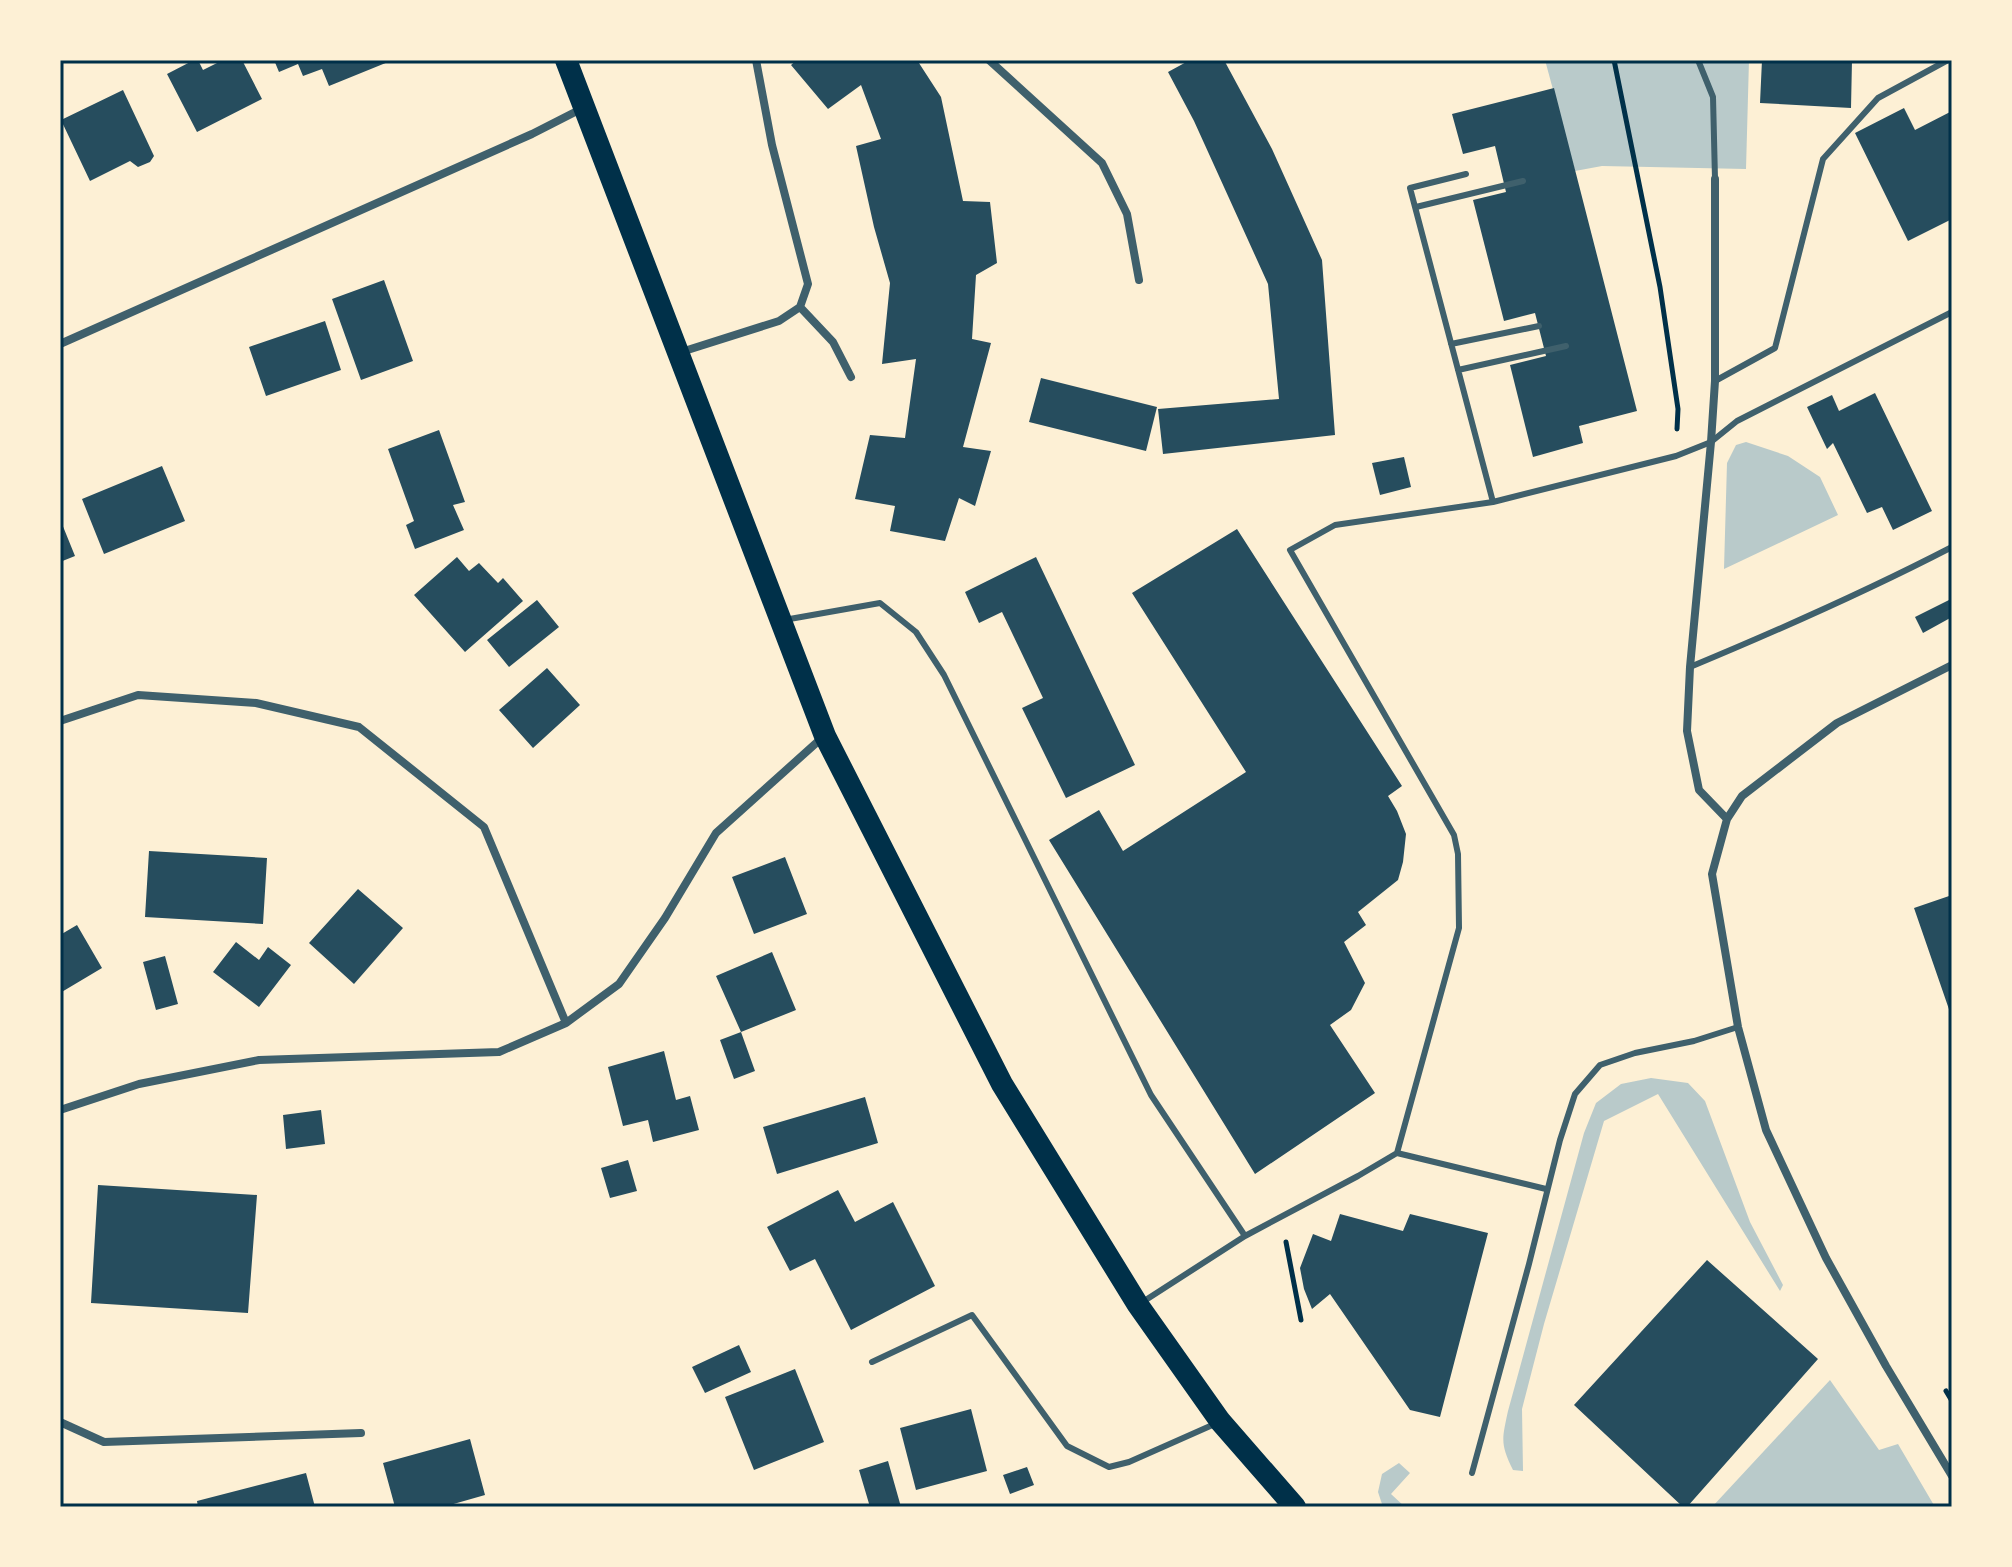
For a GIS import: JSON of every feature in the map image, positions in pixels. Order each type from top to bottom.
[{"type":"highway","points":[[566,60],[825,736],[1002,1084],[1138,1305],[1220,1421],[1295,1507]]},
{"type":"street","points":[[678,353],[779,321],[800,307],[808,284],[772,145],[756,60]]},
{"type":"street","points":[[989,60],[1102,163],[1127,214],[1139,280]]},
{"type":"street","points":[[60,344],[584,108]]},
{"type":"street","points":[[1715,179],[1715,381],[1687,731],[1699,790],[1727,819]]},
{"type":"street","points":[[800,307],[833,342],[851,377]]},
{"type":"street","points":[[1952,665],[1837,723],[1742,796],[1727,819],[1712,874],[1738,1027],[1766,1130],[1826,1258],[1952,1476]]},
{"type":"street","points":[[60,721],[138,695],[256,703],[359,727],[484,827],[566,1023]]},
{"type":"street","points":[[60,1110],[139,1084],[259,1060],[499,1052],[566,1023],[619,984],[665,918],[716,833],[825,736]]},
{"type":"street","points":[[60,1422],[104,1442],[361,1433]]},
{"type":"lane","points":[[1698,60],[1713,97],[1715,179]]},
{"type":"lane","points":[[1715,381],[1775,348],[1823,159],[1878,98],[1948,60]]},
{"type":"lane","points":[[1466,174],[1410,188],[1493,502]]},
{"type":"lane","points":[[1416,207],[1523,181]]},
{"type":"lane","points":[[1138,1305],[1245,1236],[1397,1153],[1459,928],[1458,854],[1454,835],[1290,550],[1335,525],[1493,502],[1676,456],[1711,442],[1737,421],[1952,312]]},
{"type":"lane","points":[[1451,344],[1539,326]]},
{"type":"lane","points":[[1458,370],[1566,346]]},
{"type":"lane","points":[[1690,667],[1952,547]]},
{"type":"lane","points":[[780,621],[880,603],[916,632],[944,675],[1151,1095],[1245,1236]]},
{"type":"lane","points":[[1472,1473],[1529,1264],[1546,1189],[1575,1094],[1600,1065],[1738,1027]]},
{"type":"lane","points":[[1397,1153],[1546,1189]]},
{"type":"lane","points":[[872,1362],[972,1315],[1067,1446],[1109,1467],[1129,1462],[1220,1421]]},
{"type":"path","points":[[1614,60],[1664,318],[1678,409],[1676,456]]},
{"type":"path","points":[[1280,1217],[1301,1320]]},
{"type":"path","points":[[1946,1391],[1952,1401]]},
{"type":"shaded area","points":[[1545,60],[1749,60],[1746,169],[1602,166],[1575,171]]},
{"type":"shaded area","points":[[1746,442],[1788,456],[1820,477],[1838,515],[1724,569],[1727,463],[1736,445]]},
{"type":"shaded area","points":[[1651,1078],[1688,1083],[1705,1101],[1750,1222],[1783,1285],[1780,1291],[1658,1094],[1604,1121],[1522,1409],[1523,1471],[1513,1470],[1504,1447],[1506,1421],[1584,1133],[1596,1103],[1621,1084]]},
{"type":"shaded area","points":[[1830,1380],[1879,1450],[1898,1444],[1935,1507],[1712,1507]]},
{"type":"shaded area","points":[[1399,1463],[1410,1473],[1391,1494],[1405,1507],[1383,1507],[1378,1492],[1382,1474]]},
{"type":"building","points":[[198,60],[203,70],[223,60],[242,60],[262,99],[197,132],[167,74]]},
{"type":"building","points":[[274,60],[393,60],[329,86],[322,69],[303,76],[298,64],[279,72]]},
{"type":"building","points":[[797,60],[917,60],[941,97],[963,201],[990,202],[997,263],[976,275],[972,339],[991,343],[963,447],[991,451],[975,506],[959,498],[945,541],[890,531],[895,506],[855,499],[870,435],[905,438],[916,359],[882,364],[890,283],[856,146],[881,139],[861,85],[828,109],[791,65]]},
{"type":"building","points":[[1190,60],[1224,60],[1272,149],[1322,260],[1335,435],[1163,454],[1158,409],[1279,399],[1268,284],[1194,121],[1168,72]]},
{"type":"building","points":[[1762,60],[1852,60],[1851,108],[1760,103]]},
{"type":"building","points":[[1554,88],[1637,411],[1579,426],[1583,443],[1533,457],[1510,365],[1546,356],[1535,313],[1504,321],[1473,200],[1506,192],[1495,146],[1463,154],[1452,114]]},
{"type":"building","points":[[123,90],[154,156],[150,162],[138,167],[130,161],[90,181],[61,120]]},
{"type":"building","points":[[1904,108],[1915,130],[1952,111],[1952,219],[1908,241],[1855,133]]},
{"type":"building","points":[[384,280],[413,361],[361,380],[332,299]]},
{"type":"building","points":[[325,321],[341,370],[266,396],[249,347]]},
{"type":"building","points":[[1041,378],[1157,407],[1146,451],[1029,422]]},
{"type":"building","points":[[1875,393],[1932,511],[1893,530],[1882,507],[1867,513],[1833,443],[1827,449],[1807,407],[1832,395],[1839,411]]},
{"type":"building","points":[[439,430],[465,502],[453,505],[464,530],[415,549],[406,525],[414,521],[388,449]]},
{"type":"building","points":[[1404,457],[1411,487],[1380,495],[1372,463]]},
{"type":"building","points":[[162,466],[185,521],[104,554],[82,499]]},
{"type":"building","points":[[60,519],[75,556],[60,562]]},
{"type":"building","points":[[1237,529],[1402,786],[1388,796],[1406,834],[1398,880],[1358,912],[1366,925],[1344,942],[1365,983],[1351,1010],[1330,1025],[1375,1093],[1255,1174],[1049,840],[1099,810],[1123,851],[1246,772],[1132,593]]},
{"type":"building","points":[[457,557],[469,571],[479,563],[498,583],[503,578],[523,601],[465,652],[414,595]]},
{"type":"building","points":[[1036,557],[1135,765],[1066,798],[1022,708],[1043,698],[1002,612],[979,623],[965,592]]},
{"type":"building","points":[[537,600],[559,627],[509,667],[487,640]]},
{"type":"building","points":[[1949,600],[1952,617],[1923,633],[1915,617]]},
{"type":"building","points":[[547,668],[580,705],[533,748],[499,710]]},
{"type":"building","points":[[149,851],[267,858],[263,924],[145,917]]},
{"type":"building","points":[[785,857],[807,914],[754,934],[732,877]]},
{"type":"building","points":[[358,889],[403,928],[354,984],[309,943]]},
{"type":"building","points":[[1952,895],[1952,1018],[1914,908]]},
{"type":"building","points":[[77,925],[102,968],[60,993],[60,935]]},
{"type":"building","points":[[236,942],[259,960],[268,947],[291,965],[259,1007],[213,972]]},
{"type":"building","points":[[772,952],[796,1010],[741,1032],[716,976]]},
{"type":"building","points":[[165,956],[178,1004],[156,1010],[143,962]]},
{"type":"building","points":[[741,1032],[755,1071],[734,1079],[720,1040]]},
{"type":"building","points":[[664,1051],[676,1100],[690,1096],[699,1130],[653,1142],[648,1120],[623,1126],[608,1067]]},
{"type":"building","points":[[865,1097],[878,1143],[777,1174],[763,1127]]},
{"type":"building","points":[[321,1110],[325,1144],[286,1149],[283,1115]]},
{"type":"building","points":[[628,1160],[637,1191],[610,1198],[601,1168]]},
{"type":"building","points":[[98,1185],[257,1195],[248,1313],[91,1303]]},
{"type":"building","points":[[838,1190],[855,1222],[893,1202],[935,1286],[851,1330],[815,1259],[790,1271],[767,1227]]},
{"type":"building","points":[[1340,1214],[1403,1231],[1410,1214],[1488,1233],[1440,1417],[1410,1410],[1330,1294],[1312,1309],[1300,1268],[1313,1234],[1331,1241]]},
{"type":"building","points":[[1707,1260],[1818,1359],[1687,1507],[1683,1507],[1574,1405]]},
{"type":"building","points":[[739,1345],[751,1372],[705,1393],[692,1367]]},
{"type":"building","points":[[795,1369],[824,1442],[754,1470],[725,1397]]},
{"type":"building","points":[[971,1409],[987,1471],[916,1490],[900,1428]]},
{"type":"building","points":[[470,1439],[485,1495],[443,1507],[395,1507],[383,1463]]},
{"type":"building","points":[[888,1461],[901,1507],[870,1507],[859,1470]]},
{"type":"building","points":[[1027,1467],[1034,1485],[1010,1494],[1003,1475]]},
{"type":"building","points":[[306,1473],[315,1507],[198,1507],[197,1501]]}]
